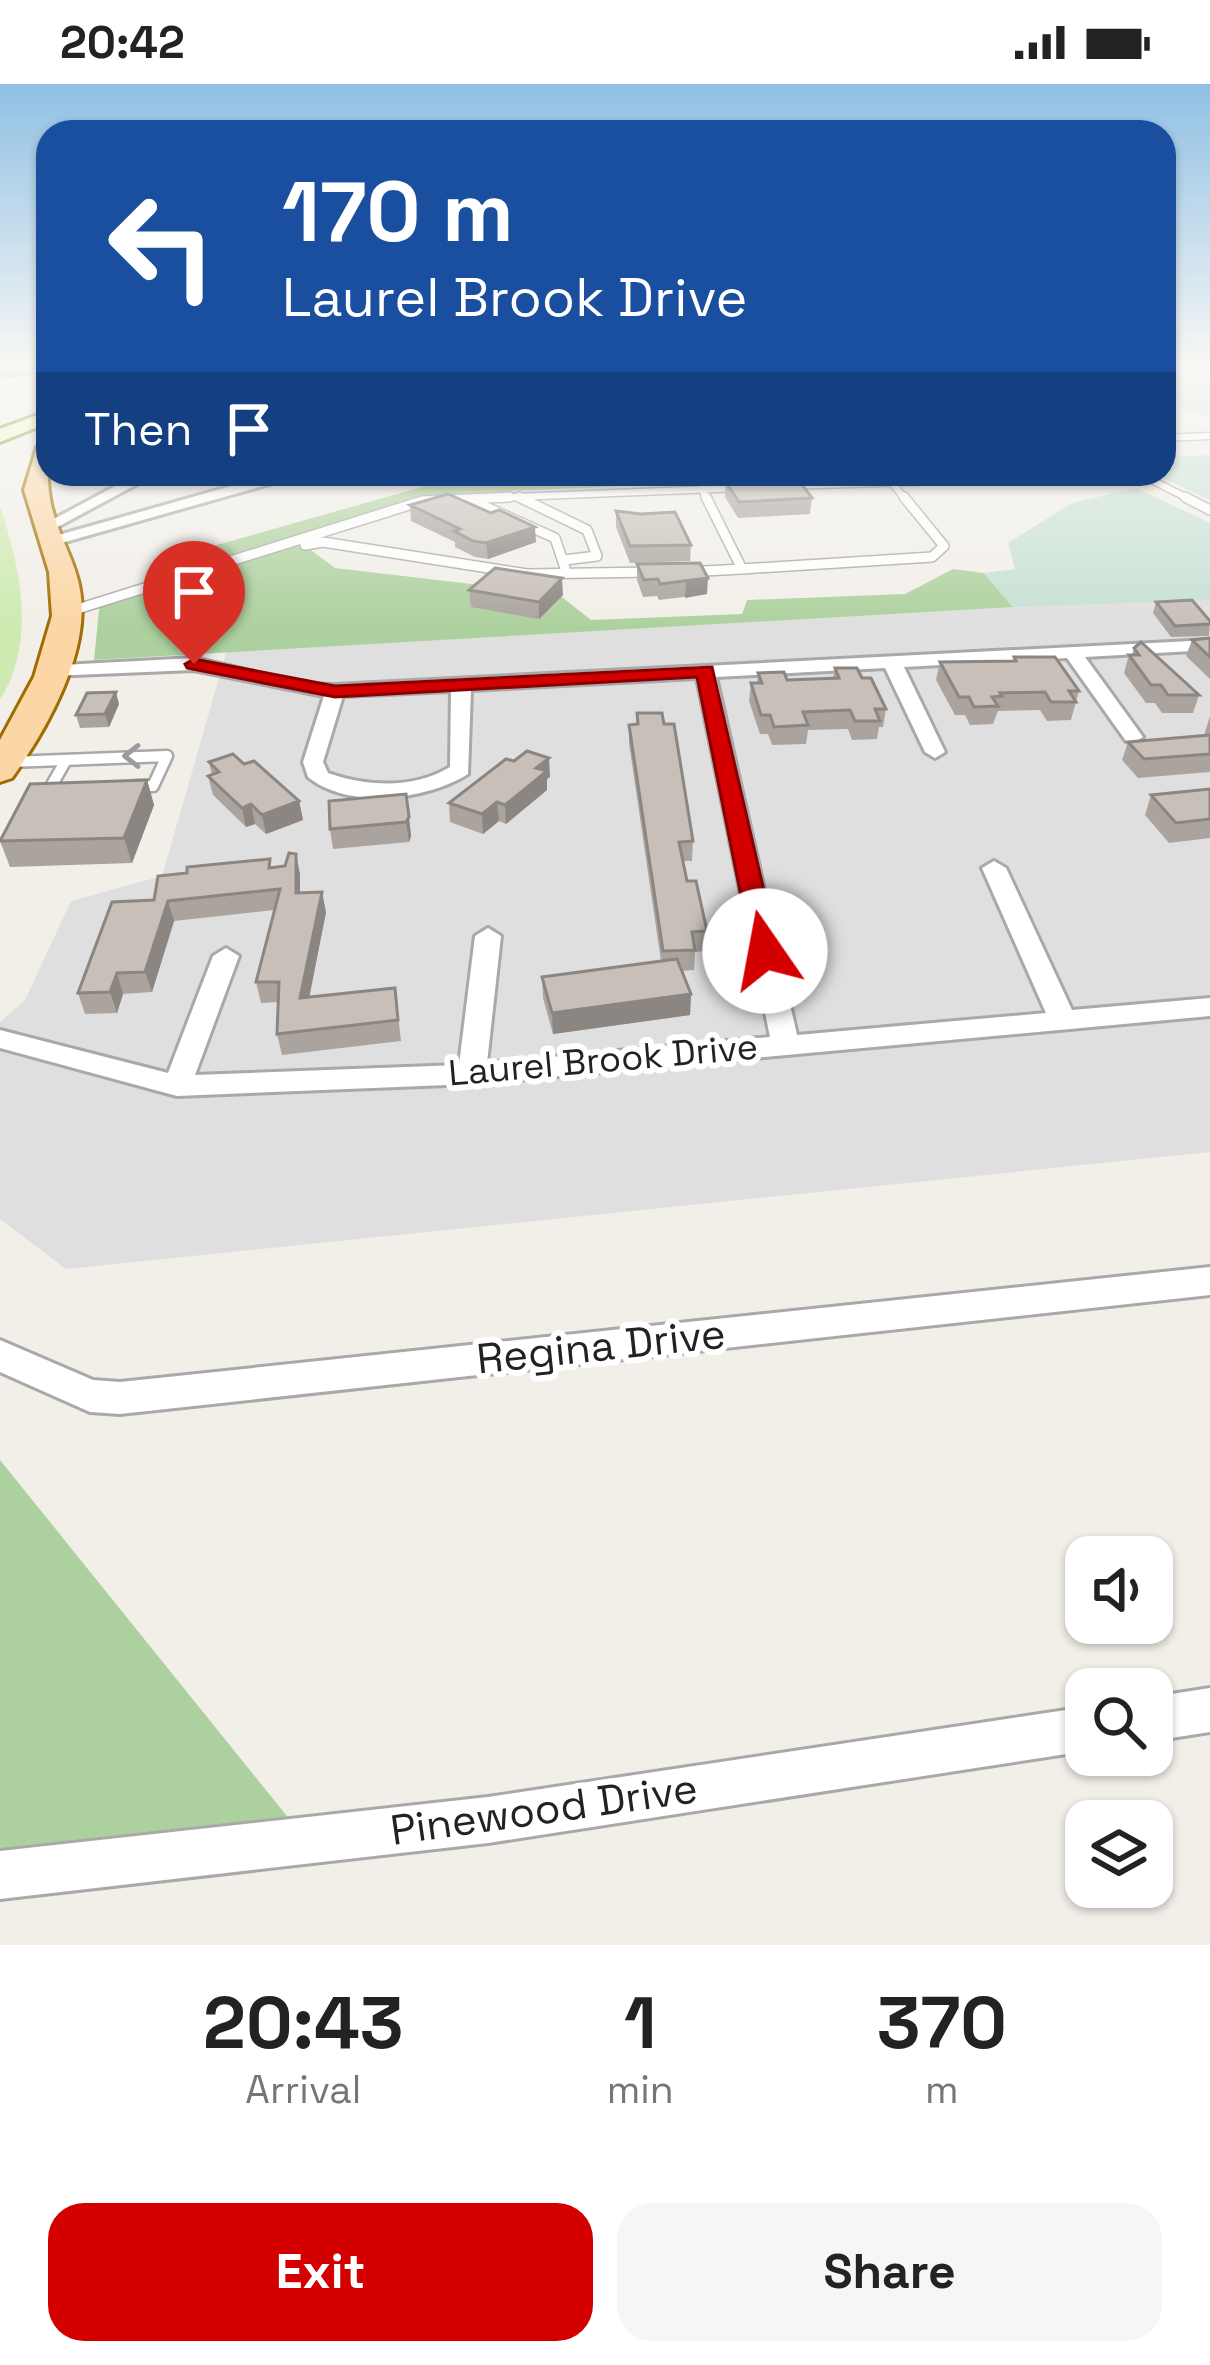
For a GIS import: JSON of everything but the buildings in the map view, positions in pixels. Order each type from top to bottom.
[{"type":"main road","points":[[3,766],[50,670],[68,612],[59,560],[34,505],[36,478]]},
{"type":"street","points":[[48,534],[129,486]]},
{"type":"street","points":[[48,534],[246,486]]},
{"type":"street","points":[[50,670],[194,664],[335,692],[1210,646]]},
{"type":"street","points":[[1071,650],[1132,736]]},
{"type":"street","points":[[891,660],[935,752]]},
{"type":"street","points":[[705,671],[785,1045]]},
{"type":"street","points":[[335,692],[313,762],[319,777],[358,788],[406,787],[445,783],[461,770],[461,685]]},
{"type":"street","points":[[994,868],[1062,1019]]},
{"type":"street","points":[[472,1074],[488,935]]},
{"type":"street","points":[[177,1086],[226,956]]},
{"type":"street","name":"Laurel Brook Drive","points":[[0,1039],[177,1086],[472,1074],[1210,1007]]},
{"type":"street","name":"Regina Drive","points":[[0,1355],[90,1396],[120,1398],[1210,1281]]},
{"type":"street","points":[[1173,1716],[1210,1710]]},
{"type":"street","name":"Pinewood Drive","points":[[0,1875],[488,1820],[1065,1732]]},
{"type":"lane","points":[[772,487],[802,486]]},
{"type":"lane","points":[[264,550],[323,542],[526,574],[742,569],[932,557],[944,546],[894,486]]},
{"type":"lane","points":[[1163,486],[1210,510]]},
{"type":"lane","points":[[68,612],[422,501],[748,488]]},
{"type":"lane","points":[[702,489],[742,569]]},
{"type":"lane","points":[[652,491],[658,504]]},
{"type":"lane","points":[[614,492],[620,505]]},
{"type":"lane","points":[[513,495],[587,530],[598,556],[564,560]]},
{"type":"lane","points":[[460,497],[555,538],[566,573]]},
{"type":"lane","points":[[71,788],[50,788],[68,756],[167,756],[153,786],[112,787]]},
{"type":"lane","points":[[3,766],[65,762]]},
{"type":"shaded area","points":[[1210,593],[1210,1152],[66,1269],[0,1219],[0,1022],[25,1000],[71,901],[162,876],[230,640]]},
{"type":"green space","points":[[1210,455],[1210,500],[1176,484],[1176,456]]},
{"type":"green space","points":[[426,486],[624,486],[460,493],[300,542],[335,568],[558,594],[591,620],[742,614],[747,600],[905,594],[953,569],[984,573],[1013,607],[94,660],[100,600],[124,594],[199,550]]},
{"type":"green space","points":[[1136,488],[1210,523],[1210,600],[1013,607],[984,573],[1015,569],[1008,543],[1072,503]]},
{"type":"green space","points":[[0,506],[19,579],[22,629],[11,677],[0,700]]},
{"type":"green space","points":[[0,1460],[307,1841],[0,1884]]},
{"type":"route","points":[[194,664],[335,692],[705,671],[765,951]]}]
